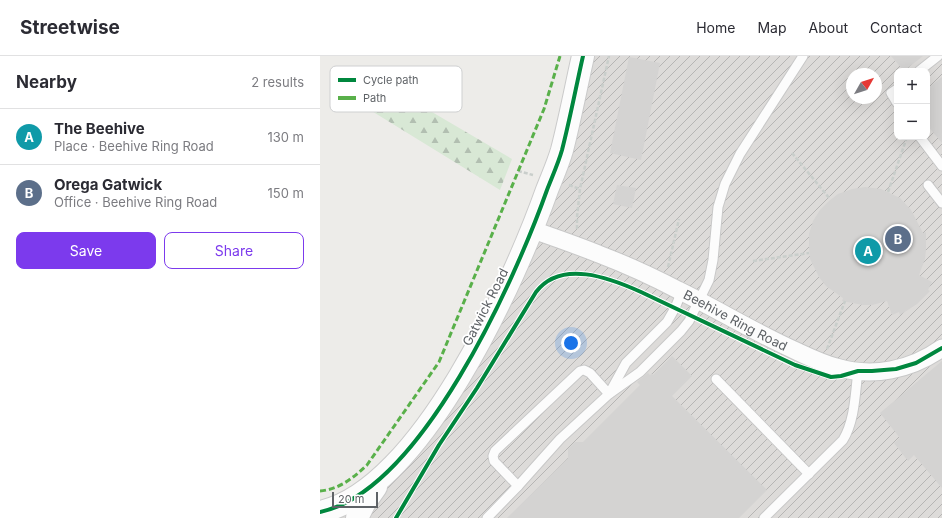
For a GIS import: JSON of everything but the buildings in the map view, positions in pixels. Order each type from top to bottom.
[{"type":"street","name":"Gatwick Road","points":[[357,518],[368,498],[386,473],[433,418],[482,338],[533,230],[562,151],[583,56]]},
{"type":"street","name":"Beehive Ring Road","points":[[533,230],[610,258],[700,300],[766,338],[821,362],[844,369],[872,371],[896,369],[916,363],[942,348]]},
{"type":"street","name":"Gatwick Road","points":[[320,512],[351,500],[386,473]]},
{"type":"lane","points":[[487,518],[560,439],[609,394],[640,372],[689,321],[708,286],[712,271],[718,211],[725,184],[744,148],[803,56]]},
{"type":"lane","points":[[923,68],[938,56]]},
{"type":"lane","points":[[922,140],[942,166]]},
{"type":"lane","points":[[928,185],[942,203]]},
{"type":"lane","points":[[609,394],[626,362],[667,322],[682,291]]},
{"type":"lane","points":[[518,486],[494,461],[493,456],[495,451],[580,371],[584,370],[590,373],[609,394]]},
{"type":"lane","points":[[764,518],[843,440],[850,424],[858,370]]},
{"type":"lane","points":[[716,379],[809,474]]},
{"type":"path","points":[[580,189],[609,56]]},
{"type":"path","points":[[888,192],[906,140]]},
{"type":"path","points":[[792,153],[830,199]]},
{"type":"path","points":[[664,283],[679,219]]},
{"type":"path","points":[[753,260],[809,253]]},
{"type":"path","points":[[821,362],[845,301]]},
{"type":"shaded area","points":[[583,56],[942,56],[942,518],[320,518],[386,473],[513,273]]},
{"type":"green space","points":[[373,112],[432,112],[512,159],[500,190]]},
{"type":"marked path","points":[[320,491],[334,488],[346,482],[367,465],[439,362],[544,109],[560,56]]},
{"type":"cycle path","points":[[320,512],[357,496],[394,465],[428,425],[459,377],[488,326],[512,275],[557,165],[565,138],[583,56]]},
{"type":"cycle path","points":[[396,518],[439,445],[477,388],[536,292],[546,282],[559,276],[586,274],[615,281],[795,365],[831,377],[858,371],[896,369],[916,363],[942,348]]},
{"type":"place","name":"Orega Gatwick","points":[[898,239]]},
{"type":"place","name":"The Beehive","points":[[868,251]]}]
